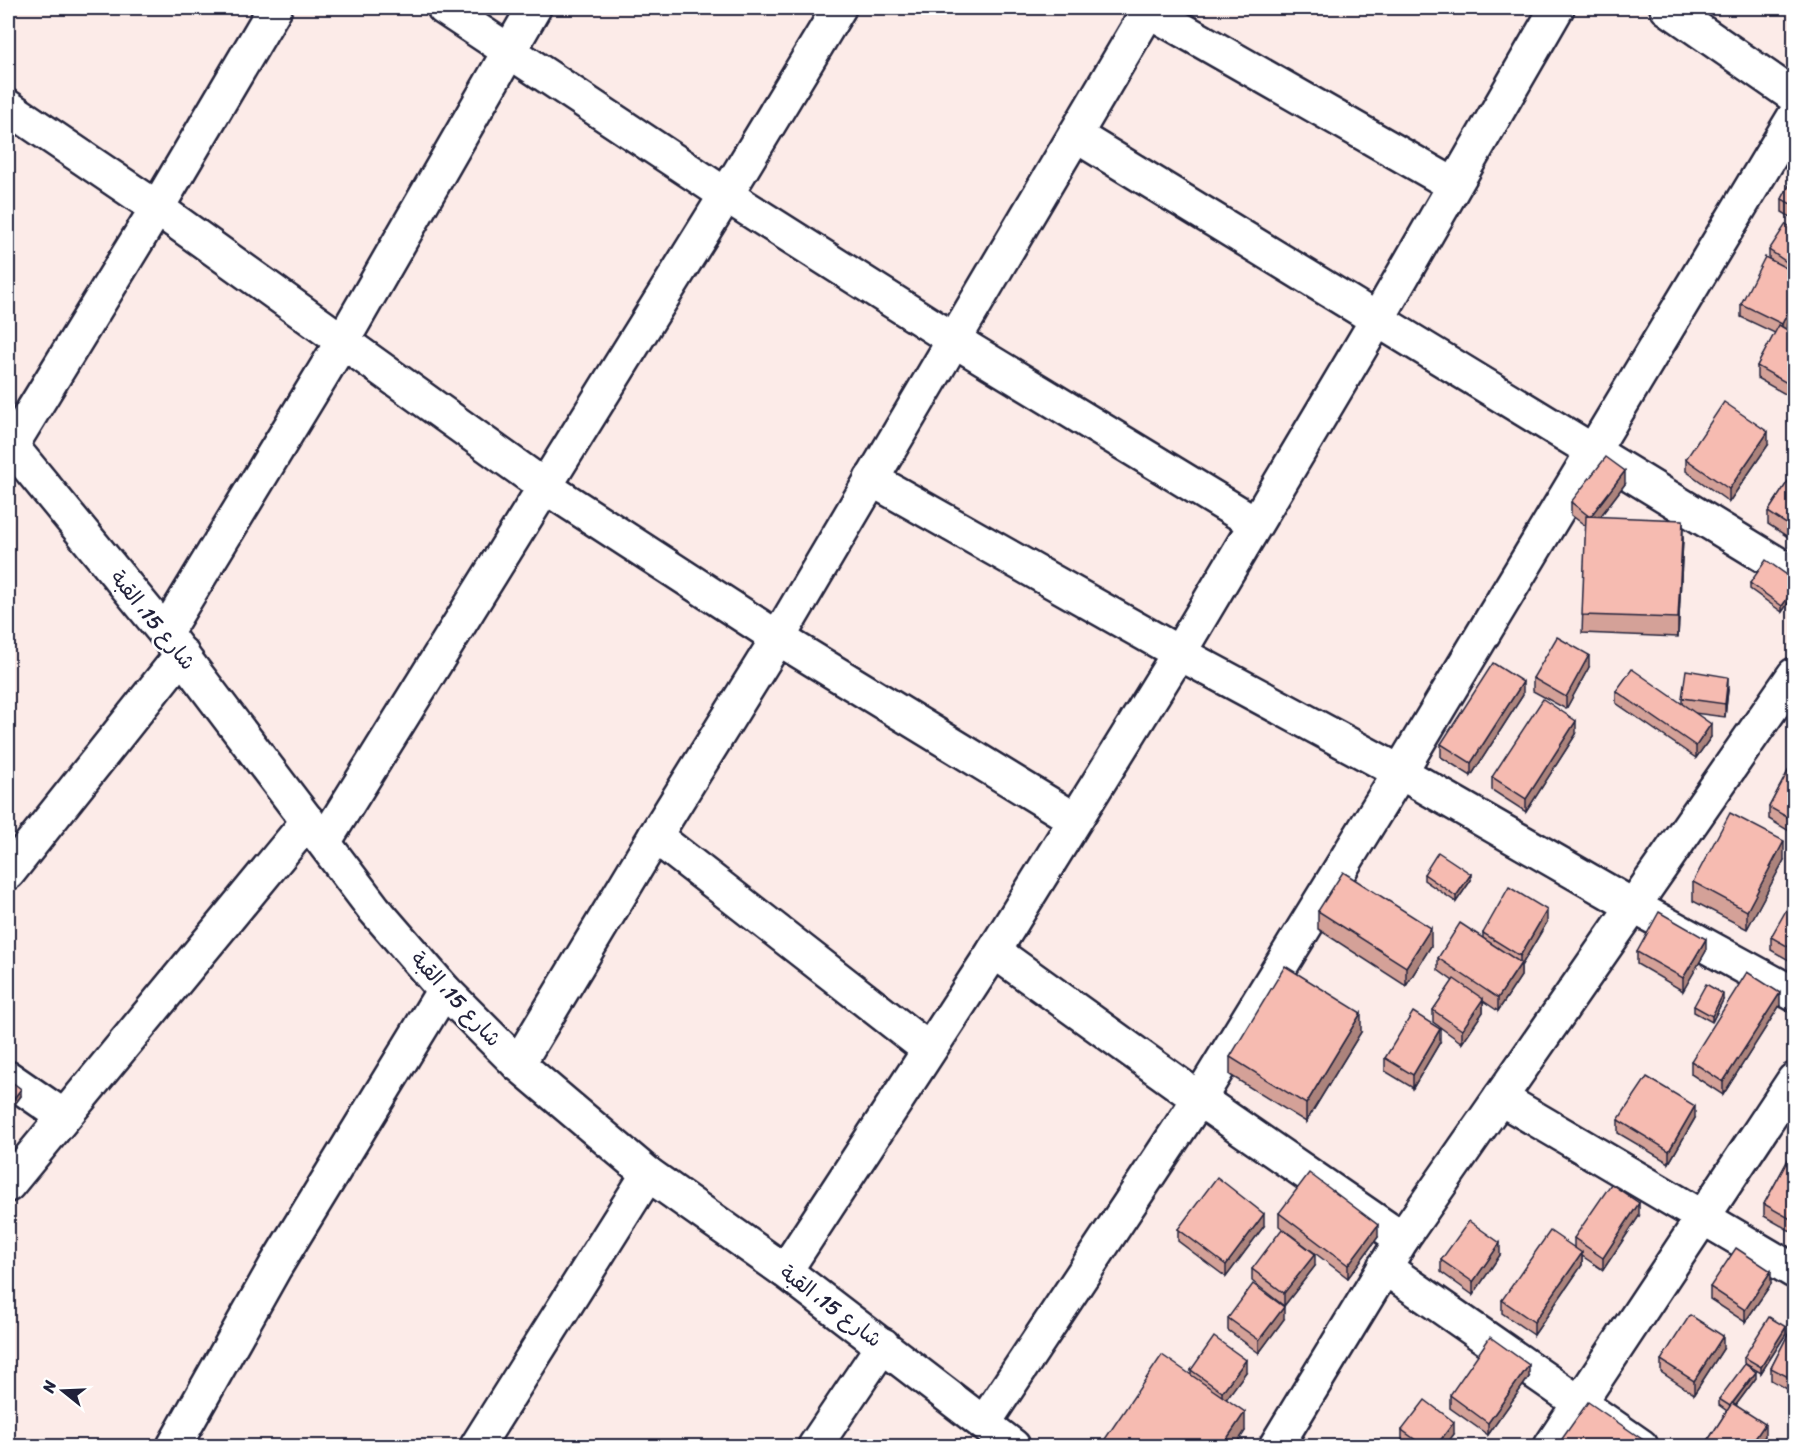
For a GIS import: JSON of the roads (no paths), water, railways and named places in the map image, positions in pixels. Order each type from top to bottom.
[{"type":"street","points":[[9,446],[157,208],[275,8]]},
{"type":"street","points":[[444,8],[726,195],[954,340],[1256,523]]},
{"type":"street","points":[[8,873],[174,644],[342,342],[534,8]]},
{"type":"street","points":[[8,1185],[63,1116],[316,831],[544,486],[726,195],[839,8]]},
{"type":"street","points":[[518,1064],[655,836],[778,638],[1075,135],[1147,8],[1454,185]]},
{"type":"street","points":[[784,1271],[994,951],[1179,653],[1377,320],[1557,8]]},
{"type":"street","points":[[1667,8],[1794,96]]},
{"type":"street","points":[[8,107],[157,208],[544,486],[778,638],[1074,819]]},
{"type":"street","points":[[984,1424],[1199,1099],[1400,772],[1794,117]]},
{"type":"street","points":[[1075,135],[1794,574]]},
{"type":"street","name":"شارع 15، القبة","points":[[9,446],[174,644],[374,909],[444,990],[518,1064],[648,1174],[784,1271],[1013,1446]]},
{"type":"street","points":[[871,479],[1179,653],[1400,772],[1635,907],[1794,994]]},
{"type":"street","points":[[1276,1446],[1401,1239],[1635,907],[1784,714],[1794,675]]},
{"type":"street","points":[[655,836],[928,1049]]},
{"type":"street","points":[[994,951],[1199,1099],[1401,1239]]},
{"type":"street","points":[[174,1446],[275,1267],[444,990]]},
{"type":"street","points":[[8,1078],[63,1116]]},
{"type":"street","points":[[1551,1446],[1794,1080]]},
{"type":"street","points":[[1500,1098],[1702,1219],[1794,1271]]},
{"type":"street","points":[[477,1446],[648,1174]]},
{"type":"street","points":[[1384,1267],[1641,1446]]},
{"type":"street","points":[[815,1446],[883,1345]]}]
